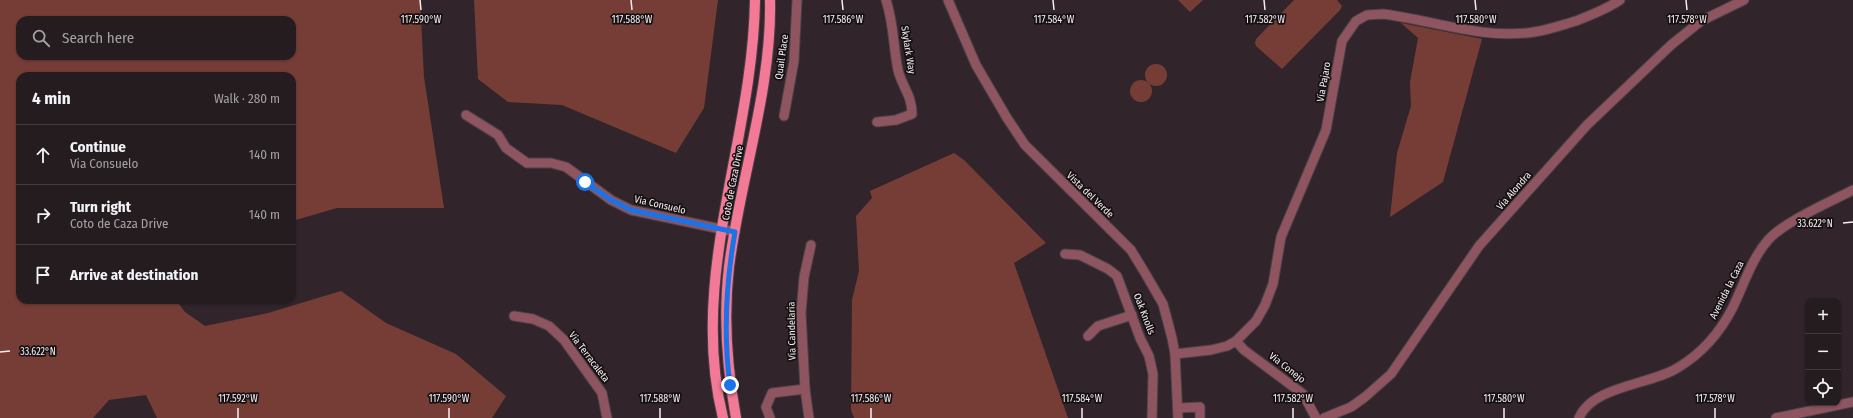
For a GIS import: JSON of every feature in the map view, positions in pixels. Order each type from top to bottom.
[{"type":"main road","name":"Coto de Caza Drive","points":[[722,418],[713,358],[712,334],[715,270],[721,229],[751,67],[755,0]]},
{"type":"main road","name":"Coto de Caza Drive","points":[[736,418],[730,385],[726,343],[727,290],[735,232],[766,62],[770,0]]},
{"type":"street","name":"Quail Place","points":[[784,116],[794,61],[797,0]]},
{"type":"street","name":"Skylark Way","points":[[876,122],[896,120],[912,114],[912,102],[899,71],[891,15],[886,0]]},
{"type":"street","name":"Vista del Verde","points":[[948,0],[976,65],[1007,118],[1025,145],[1131,250],[1162,304],[1175,354],[1178,418]]},
{"type":"street","name":"Via Pajaro","points":[[1175,354],[1211,350],[1236,341],[1256,321],[1265,305],[1273,284],[1281,237],[1326,130],[1342,41],[1356,21],[1367,15],[1383,14],[1507,34],[1534,32],[1590,16],[1620,0]]},
{"type":"street","name":"Via Alondra","points":[[1324,418],[1351,407],[1391,374],[1479,246],[1587,125],[1671,45],[1701,21],[1744,0]]},
{"type":"street","name":"Via Consuelo","points":[[466,115],[498,135],[506,148],[527,163],[551,163],[566,168],[611,200],[631,210],[735,232]]},
{"type":"street","name":"Avenida la Caza","points":[[1579,418],[1581,413],[1591,403],[1606,394],[1660,377],[1680,367],[1706,346],[1722,324],[1757,255],[1770,238],[1792,222],[1853,190]]},
{"type":"street","name":"Via Candelaria","points":[[809,418],[805,389],[801,313],[804,277],[811,245]]},
{"type":"street","name":"Oak Knolls","points":[[1065,254],[1080,256],[1108,269],[1117,276],[1140,338],[1149,356],[1153,374],[1152,418]]},
{"type":"street","points":[[1088,336],[1098,326],[1132,315]]},
{"type":"street","name":"Via Terracaleta","points":[[514,316],[533,319],[549,326],[564,340],[602,393],[607,418]]},
{"type":"street","name":"Via Conejo","points":[[1236,341],[1244,350],[1303,394],[1316,418]]},
{"type":"street","points":[[770,418],[766,407],[772,393],[805,389]]},
{"type":"street","points":[[1776,418],[1853,402]]},
{"type":"street","points":[[1178,408],[1200,407],[1200,418]]},
{"type":"shaded area","points":[[0,0],[420,0],[424,77],[444,208],[337,208],[296,220],[296,72],[16,72],[16,304],[179,304],[185,312],[205,326],[268,313],[341,291],[386,323],[456,354],[506,396],[492,418],[157,418],[146,395],[109,400],[93,418],[0,418]]},
{"type":"shaded area","points":[[474,0],[718,0],[704,108],[676,153],[562,105],[508,102],[478,79]]},
{"type":"shaded area","points":[[1178,0],[1203,0],[1190,12]]},
{"type":"shaded area","points":[[1294,0],[1337,0],[1342,6],[1340,10],[1282,69],[1256,46],[1255,43],[1256,39]]},
{"type":"shaded area","points":[[1401,23],[1482,39],[1443,182],[1390,217],[1397,153],[1411,106],[1410,82],[1418,38]]},
{"type":"shaded area","points":[[1156,64],[1160,65],[1166,71],[1166,79],[1160,85],[1156,86],[1152,85],[1146,79],[1145,75],[1146,71],[1152,65]]},
{"type":"shaded area","points":[[1141,80],[1145,81],[1151,87],[1151,95],[1145,101],[1141,102],[1137,101],[1131,95],[1130,91],[1131,87],[1137,81]]},
{"type":"shaded area","points":[[954,153],[964,160],[1046,243],[1014,263],[1068,418],[854,418],[851,410],[852,300],[859,271],[856,216],[872,198],[870,191]]},
{"type":"route","points":[[585,182],[611,200],[631,210],[663,218],[735,232],[729,266],[726,316],[727,362],[730,385]]}]
